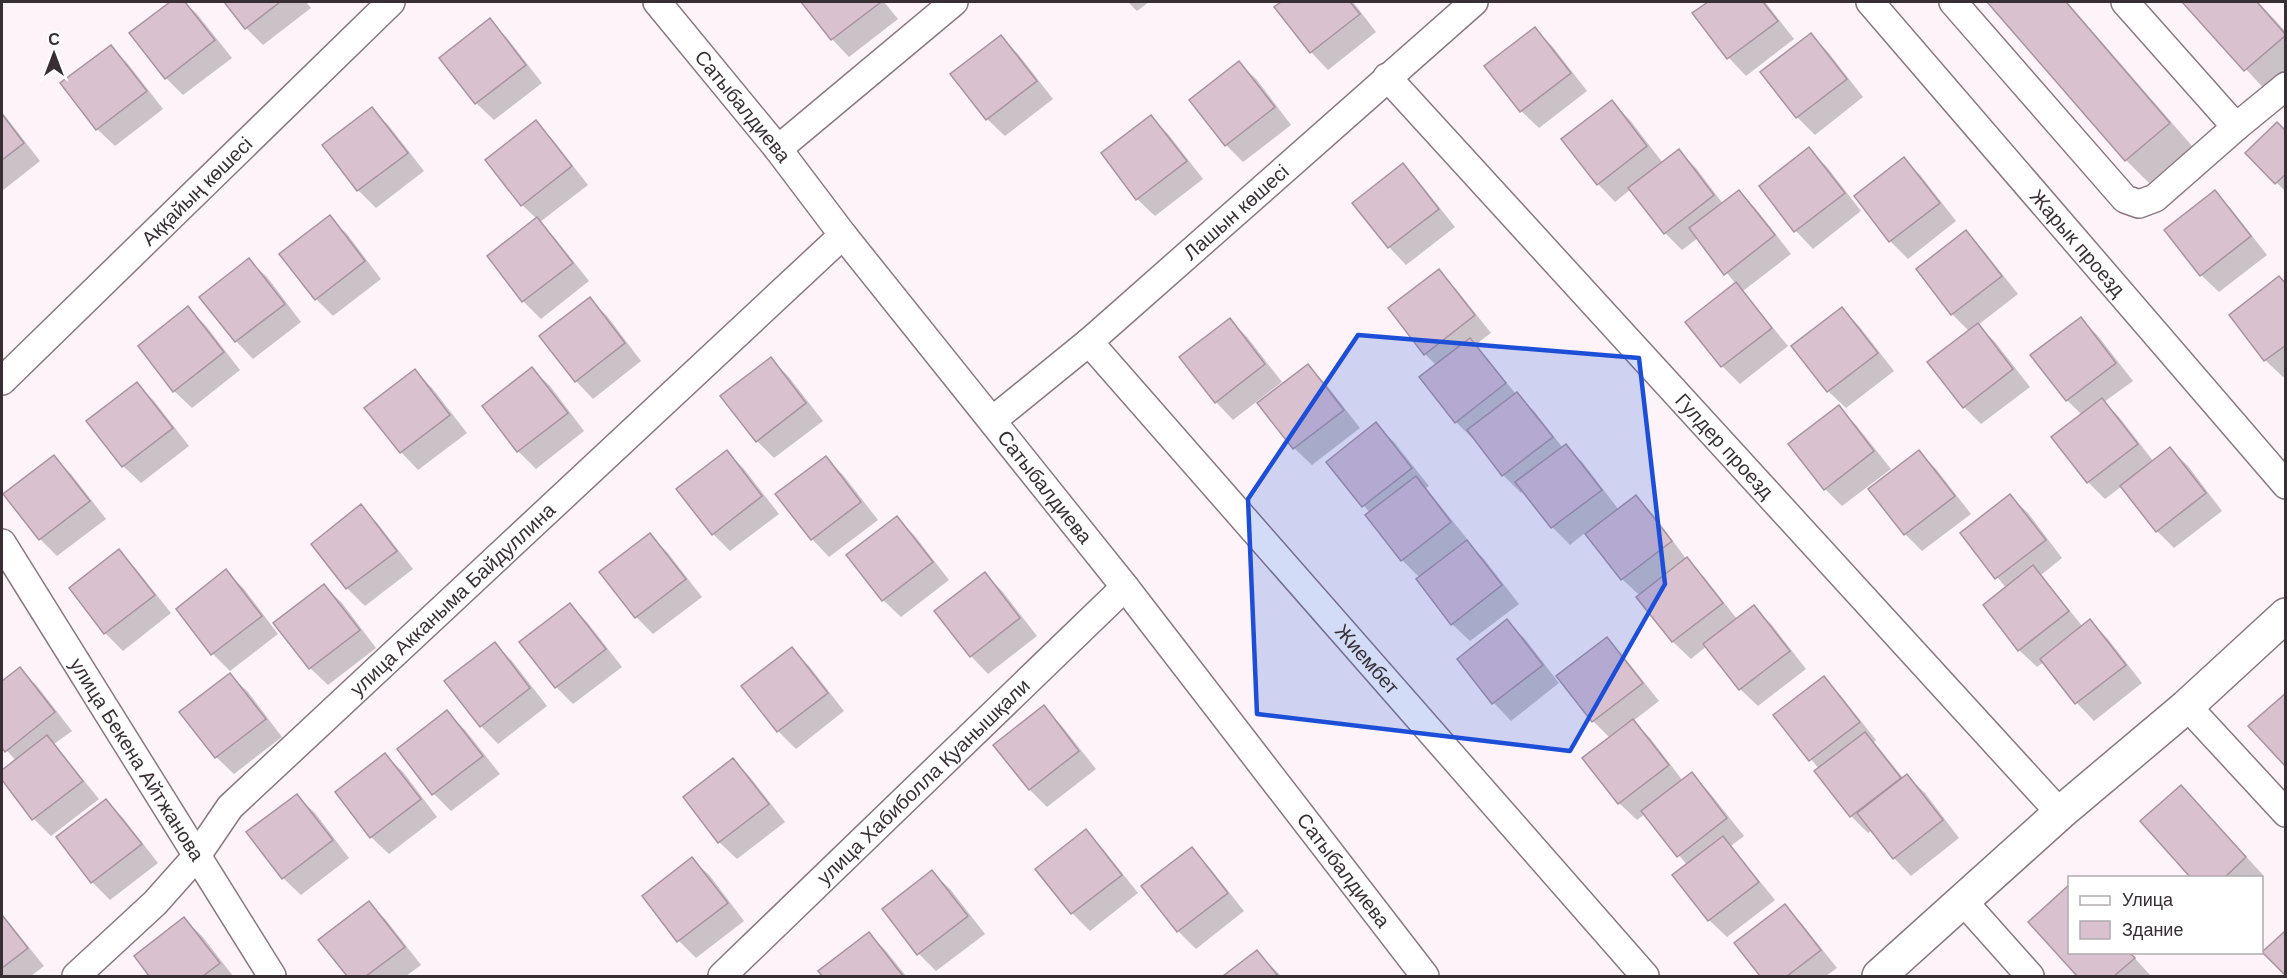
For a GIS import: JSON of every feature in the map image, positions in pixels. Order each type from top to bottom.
[{"type":"street","name":"Аққайың көшесі","points":[[2,381],[390,2]]},
{"type":"street","name":"Сатыбалдиева","points":[[657,2],[778,149],[843,235],[1125,587],[1424,976]]},
{"type":"street","points":[[778,149],[954,2]]},
{"type":"street","name":"Лашын көшесі","points":[[993,420],[1089,342],[1474,2]]},
{"type":"street","name":"Жарык проезд","points":[[1870,2],[2286,485]]},
{"type":"street","points":[[1953,2],[2125,199],[2139,204],[2155,198],[2286,86]]},
{"type":"street","points":[[2125,2],[2236,127]]},
{"type":"street","name":"Гулдер проезд","points":[[1387,77],[2060,813]]},
{"type":"street","name":"улица Акканыма Байдуллина","points":[[76,976],[155,903],[196,857],[230,807],[843,235]]},
{"type":"street","name":"Жиембет","points":[[1089,342],[1645,976]]},
{"type":"street","name":"улица Бекена Айтжанова","points":[[2,543],[272,976]]},
{"type":"street","name":"улица Хабиболла Қуанышқали","points":[[722,976],[1125,587]]},
{"type":"street","points":[[1879,976],[1964,902],[2060,813],[2187,706],[2286,615]]},
{"type":"street","points":[[2187,706],[2286,813]]},
{"type":"street","points":[[1964,902],[2030,976]]},
{"type":"highlighted area","points":[[1358,335],[1639,358],[1665,584],[1570,751],[1257,714],[1248,499]]},
{"type":"building","points":[[170,2],[185,2],[215,40],[165,79],[129,33]]},
{"type":"building","points":[[224,2],[280,2],[245,29]]},
{"type":"building","points":[[801,2],[881,2],[831,40]]},
{"type":"building","points":[[1281,2],[1350,2],[1360,14],[1310,53],[1274,7]]},
{"type":"building","points":[[1708,2],[1763,2],[1778,21],[1727,59],[1692,13]]},
{"type":"building","points":[[1987,2],[2066,2],[2170,123],[2125,161]]},
{"type":"building","points":[[2182,2],[2257,2],[2286,35],[2244,71]]},
{"type":"building","points":[[490,18],[526,65],[475,104],[439,58]]},
{"type":"building","points":[[1535,27],[1571,73],[1520,112],[1484,66]]},
{"type":"building","points":[[1811,33],[1847,79],[1796,118],[1760,72]]},
{"type":"building","points":[[1001,35],[1037,81],[986,120],[950,74]]},
{"type":"building","points":[[111,45],[147,91],[96,130],[60,83]]},
{"type":"building","points":[[1239,61],[1275,107],[1225,146],[1189,100]]},
{"type":"building","points":[[1612,100],[1647,146],[1597,185],[1561,139]]},
{"type":"building","points":[[372,107],[408,153],[357,191],[322,145]]},
{"type":"building","points":[[2,114],[24,143],[2,160]]},
{"type":"building","points":[[1151,115],[1187,161],[1136,200],[1101,153]]},
{"type":"building","points":[[536,120],[572,166],[521,206],[485,160]]},
{"type":"building","points":[[2277,122],[2286,131],[2286,174],[2275,184],[2245,153]]},
{"type":"building","points":[[1809,147],[1845,193],[1794,232],[1759,186]]},
{"type":"building","points":[[1679,149],[1714,195],[1664,234],[1628,188]]},
{"type":"building","points":[[1904,157],[1940,203],[1889,242],[1854,196]]},
{"type":"building","points":[[1403,163],[1439,209],[1388,248],[1352,203]]},
{"type":"building","points":[[1739,190],[1775,235],[1724,275],[1689,228]]},
{"type":"building","points":[[2215,190],[2251,236],[2200,276],[2164,230]]},
{"type":"building","points":[[330,215],[365,261],[315,300],[279,254]]},
{"type":"building","points":[[537,217],[573,263],[522,302],[487,256]]},
{"type":"building","points":[[1966,230],[2002,276],[1951,315],[1916,269]]},
{"type":"building","points":[[249,258],[285,304],[235,342],[199,297]]},
{"type":"building","points":[[1439,269],[1475,315],[1424,355],[1388,308]]},
{"type":"building","points":[[2279,276],[2286,284],[2286,345],[2264,361],[2229,315]]},
{"type":"building","points":[[1736,282],[1772,328],[1721,367],[1685,322]]},
{"type":"building","points":[[590,297],[625,343],[575,382],[539,336]]},
{"type":"building","points":[[188,306],[224,352],[173,392],[138,346]]},
{"type":"building","points":[[1842,307],[1878,353],[1827,392],[1791,346]]},
{"type":"building","points":[[2081,317],[2116,363],[2066,401],[2030,355]]},
{"type":"building","points":[[1230,318],[1265,364],[1215,403],[1179,357]]},
{"type":"building","points":[[1978,323],[2013,369],[1963,408],[1927,362]]},
{"type":"building","points":[[1470,338],[1506,383],[1455,423],[1419,377]]},
{"type":"building","points":[[771,357],[806,403],[756,442],[720,396]]},
{"type":"building","points":[[1308,364],[1344,410],[1293,449],[1257,403]]},
{"type":"building","points":[[532,367],[568,413],[517,452],[482,406]]},
{"type":"building","points":[[415,369],[450,415],[400,453],[364,408]]},
{"type":"building","points":[[137,382],[173,428],[122,467],[86,421]]},
{"type":"building","points":[[1517,392],[1553,437],[1502,476],[1467,430]]},
{"type":"building","points":[[2102,398],[2138,444],[2087,483],[2051,437]]},
{"type":"building","points":[[1839,405],[1874,451],[1824,490],[1788,444]]},
{"type":"building","points":[[1376,422],[1412,468],[1362,507],[1326,462]]},
{"type":"building","points":[[1566,444],[1602,490],[1551,528],[1515,482]]},
{"type":"building","points":[[2170,447],[2206,493],[2156,532],[2120,486]]},
{"type":"building","points":[[727,450],[762,496],[712,535],[676,489]]},
{"type":"building","points":[[1919,450],[1955,496],[1904,535],[1868,489]]},
{"type":"building","points":[[54,455],[90,501],[39,540],[3,494]]},
{"type":"building","points":[[826,456],[861,502],[811,540],[775,494]]},
{"type":"building","points":[[1416,476],[1451,522],[1401,561],[1365,515]]},
{"type":"building","points":[[2010,494],[2046,540],[1995,579],[1960,533]]},
{"type":"building","points":[[1636,495],[1672,541],[1621,580],[1585,534]]},
{"type":"building","points":[[361,504],[397,551],[346,589],[311,544]]},
{"type":"building","points":[[897,516],[933,562],[882,601],[846,555]]},
{"type":"building","points":[[650,533],[686,579],[635,618],[599,572]]},
{"type":"building","points":[[1467,540],[1502,585],[1451,625],[1416,579]]},
{"type":"building","points":[[119,549],[155,595],[104,634],[69,588]]},
{"type":"building","points":[[1687,557],[1723,603],[1672,642],[1636,597]]},
{"type":"building","points":[[2033,565],[2069,611],[2018,651],[1983,605]]},
{"type":"building","points":[[226,569],[262,616],[211,655],[176,609]]},
{"type":"building","points":[[985,572],[1020,618],[970,657],[934,611]]},
{"type":"building","points":[[324,584],[360,630],[309,669],[273,623]]},
{"type":"building","points":[[570,603],[606,649],[555,688],[519,642]]},
{"type":"building","points":[[1754,605],[1790,651],[1739,690],[1703,644]]},
{"type":"building","points":[[1507,619],[1543,665],[1492,704],[1457,659]]},
{"type":"building","points":[[2090,619],[2126,665],[2075,704],[2040,659]]},
{"type":"building","points":[[1607,637],[1643,683],[1592,722],[1556,676]]},
{"type":"building","points":[[495,642],[530,688],[480,727],[444,681]]},
{"type":"building","points":[[792,647],[828,693],[777,732],[741,686]]},
{"type":"building","points":[[20,667],[55,712],[5,752],[2,748],[2,681]]},
{"type":"building","points":[[230,673],[266,719],[215,758],[179,712]]},
{"type":"building","points":[[1824,676],[1860,722],[1809,761],[1773,715]]},
{"type":"building","points":[[2286,693],[2286,767],[2248,726]]},
{"type":"building","points":[[1044,705],[1079,751],[1029,790],[993,745]]},
{"type":"building","points":[[447,710],[483,756],[432,795],[397,749]]},
{"type":"building","points":[[1633,719],[1669,765],[1618,804],[1582,758]]},
{"type":"building","points":[[1865,732],[1901,778],[1850,817],[1814,771]]},
{"type":"building","points":[[47,735],[83,781],[32,820],[2,780],[2,770]]},
{"type":"building","points":[[385,753],[421,799],[370,838],[335,792]]},
{"type":"building","points":[[733,758],[769,804],[718,843],[683,797]]},
{"type":"building","points":[[1692,772],[1727,818],[1677,857],[1641,811]]},
{"type":"building","points":[[1907,774],[1943,820],[1893,859],[1857,813]]},
{"type":"building","points":[[2181,785],[2246,857],[2226,876],[2189,876],[2140,821]]},
{"type":"building","points":[[297,794],[333,840],[282,879],[246,832]]},
{"type":"building","points":[[106,799],[142,844],[91,883],[56,837]]},
{"type":"building","points":[[1086,829],[1122,875],[1071,914],[1035,869]]},
{"type":"building","points":[[1723,836],[1759,882],[1708,921],[1672,875]]},
{"type":"building","points":[[1192,847],[1228,893],[1177,932],[1141,886]]},
{"type":"building","points":[[692,857],[728,903],[677,942],[642,896]]},
{"type":"building","points":[[932,870],[968,916],[917,955],[882,909]]},
{"type":"building","points":[[2068,886],[2068,954],[2131,954],[2135,958],[2114,976],[2077,976],[2028,922]]},
{"type":"building","points":[[369,901],[405,947],[366,976],[347,976],[318,940]]},
{"type":"building","points":[[1785,904],[1821,950],[1787,976],[1760,976],[1734,943]]},
{"type":"building","points":[[2,915],[28,948],[2,968]]},
{"type":"building","points":[[184,917],[220,963],[203,976],[149,976],[134,956]]},
{"type":"building","points":[[869,932],[903,976],[822,976],[818,971]]},
{"type":"building","points":[[2284,932],[2286,934],[2286,976],[2263,953]]},
{"type":"building","points":[[1257,950],[1278,976],[1223,976]]}]
